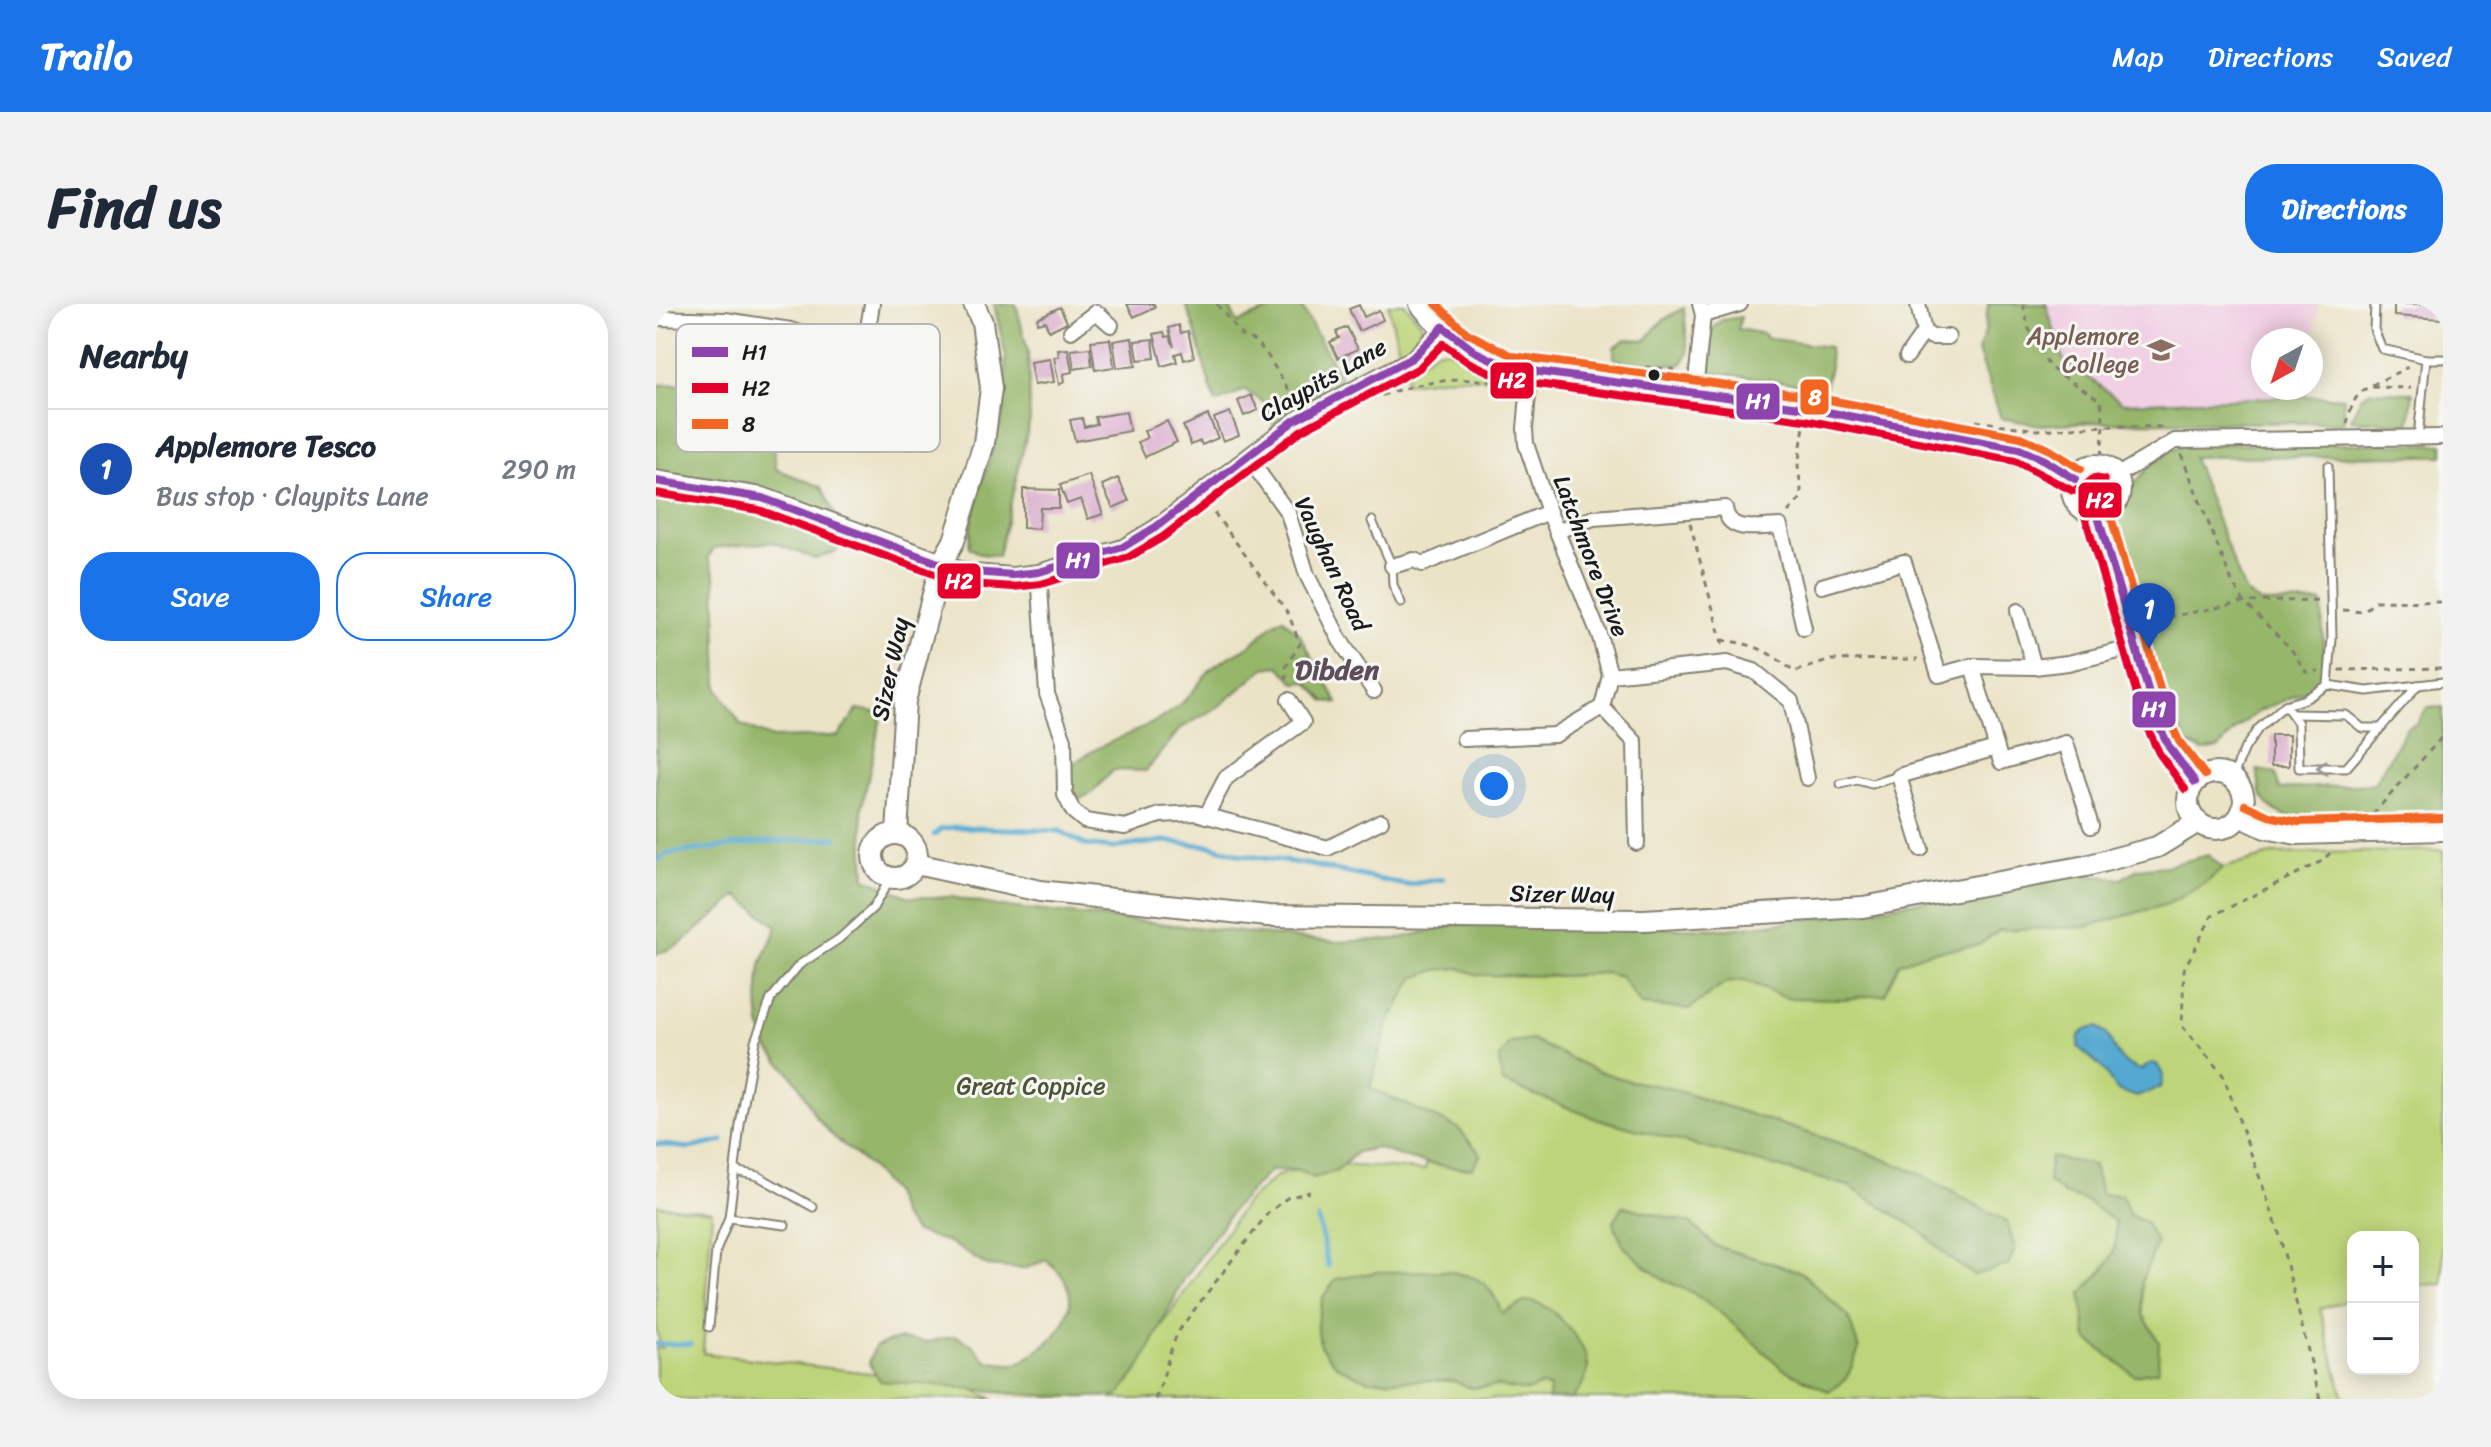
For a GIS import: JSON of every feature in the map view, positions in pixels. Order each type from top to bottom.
[{"type":"street","points":[[869,324],[872,304]]},
{"type":"street","name":"Sizer Way","points":[[897,834],[905,701],[941,564],[954,541],[984,443],[991,388],[982,322],[974,304]]},
{"type":"street","points":[[1420,304],[1463,346],[1484,359],[1520,370],[1696,381],[1807,408],[2019,449],[2075,479]]},
{"type":"street","points":[[1696,381],[1702,310],[1740,304]]},
{"type":"street","points":[[1918,304],[1924,332],[1932,337],[1948,337]]},
{"type":"street","points":[[1071,331],[1094,308],[1111,325]]},
{"type":"street","points":[[656,318],[751,324]]},
{"type":"street","name":"Claypits Lane","points":[[656,481],[762,498],[941,564],[973,572],[1039,572],[1123,547],[1156,527],[1304,416],[1412,358],[1443,327]]},
{"type":"street","points":[[1907,356],[1924,332]]},
{"type":"street","name":"Latchmore Drive","points":[[1520,370],[1526,444],[1549,512],[1599,634],[1610,675],[1602,707]]},
{"type":"street","points":[[2108,471],[2120,489],[2111,509],[2097,513],[2082,508],[2073,495],[2075,479],[2085,468],[2108,471],[2173,434],[2443,437]]},
{"type":"street","name":"Vaughan Road","points":[[1248,457],[1288,513],[1307,575],[1340,640],[1374,691]]},
{"type":"street","points":[[1557,531],[1594,518],[1725,508],[1731,524],[1741,527],[1780,526],[1804,628]]},
{"type":"street","points":[[1392,566],[1414,560],[1423,564],[1549,512]]},
{"type":"street","points":[[2097,513],[2157,721],[2169,747],[2195,782]]},
{"type":"street","points":[[1822,586],[1904,562],[1939,675],[1972,666],[2034,667],[2068,663],[2136,647]]},
{"type":"street","points":[[1039,572],[1047,694],[1064,740],[1065,795],[1073,811],[1085,821],[1125,827],[1160,815],[1196,813],[1328,848],[1381,821]]},
{"type":"street","points":[[2018,611],[2034,667]]},
{"type":"street","points":[[1610,675],[1727,663],[1754,671],[1791,701],[1807,778]]},
{"type":"street","points":[[1972,666],[1998,755]]},
{"type":"street","points":[[1206,816],[1226,778],[1303,722],[1289,700]]},
{"type":"street","points":[[1464,739],[1555,735],[1602,707],[1635,742],[1637,843]]},
{"type":"street","points":[[1921,849],[1899,776],[2066,743],[2091,826]]},
{"type":"street","points":[[2208,774],[2225,774],[2232,778],[2238,783],[2244,799],[2240,816],[2225,827],[2216,828],[2198,822],[2188,798],[2195,782],[2208,774]]},
{"type":"street","points":[[2240,816],[2265,828],[2297,834],[2443,830]]},
{"type":"street","name":"Sizer Way","points":[[916,864],[1040,891],[1268,916],[1644,920],[1878,904],[2086,866],[2157,847],[2198,822]]},
{"type":"street","points":[[897,834],[914,843],[916,864],[909,873],[891,877],[879,870],[873,854],[880,840],[897,834]]},
{"type":"lane","points":[[2375,304],[2374,329],[2382,349],[2426,359],[2443,359]]},
{"type":"lane","points":[[2418,437],[2426,359]]},
{"type":"lane","points":[[2328,466],[2331,600],[2331,670],[2328,685]]},
{"type":"lane","points":[[1372,521],[1392,566],[1393,585],[1401,603]]},
{"type":"lane","points":[[2232,778],[2245,748],[2258,729],[2285,705],[2305,699],[2328,685],[2367,691],[2443,682]]},
{"type":"lane","points":[[2285,705],[2298,723],[2299,768],[2346,768],[2418,685]]},
{"type":"lane","points":[[2292,714],[2346,715],[2362,728],[2379,728]]},
{"type":"lane","points":[[1841,784],[1857,780],[1872,784],[1899,776]]},
{"type":"lane","points":[[709,1327],[716,1251],[729,1218],[755,1041],[771,999],[799,965],[839,939],[873,908],[891,877]]},
{"type":"lane","points":[[735,1171],[758,1176],[813,1207]]},
{"type":"lane","points":[[729,1218],[785,1225]]},
{"type":"path","points":[[1217,304],[1241,335],[1255,341],[1266,353],[1304,416]]},
{"type":"path","points":[[2023,304],[2029,329],[2049,367],[2101,401],[2108,471]]},
{"type":"path","points":[[2347,427],[2357,395],[2426,359]]},
{"type":"path","points":[[1645,367],[1696,381]]},
{"type":"path","points":[[1354,406],[1411,385],[1454,380],[1498,382],[1520,370]]},
{"type":"path","points":[[2369,387],[2423,388]]},
{"type":"path","points":[[1780,526],[1791,507],[1802,497],[1798,466],[1807,408]]},
{"type":"path","points":[[1969,420],[2038,430],[2104,426],[2173,434],[2232,582],[2244,602],[2291,649],[2306,672],[2443,668]]},
{"type":"path","points":[[1201,493],[1288,613],[1300,644],[1285,668],[1289,700]]},
{"type":"path","points":[[1686,511],[1727,663]]},
{"type":"path","points":[[2129,625],[2244,602],[2331,600],[2344,610],[2363,612],[2375,601],[2443,602]]},
{"type":"path","points":[[1721,640],[1752,644],[1775,656],[1794,672],[1831,660],[1934,659]]},
{"type":"path","points":[[2320,1399],[2278,1229],[2223,1075],[2182,1026],[2184,969],[2212,916],[2322,861],[2356,832],[2443,736]]},
{"type":"path","points":[[1155,1399],[1161,1388],[1171,1343],[1182,1326],[1268,1213],[1287,1198],[1310,1192]]},
{"type":"shaded area","name":"Applemore College","points":[[2046,304],[2318,304],[2315,328],[2251,328],[2251,398],[2123,403],[2063,359]]},
{"type":"green space","points":[[994,304],[1016,304],[1028,352],[1030,420],[998,556],[980,554],[969,547],[972,515],[1004,411],[1006,357]]},
{"type":"green space","points":[[1185,304],[1227,304],[1238,323],[1283,304],[1300,304],[1342,380],[1331,397],[1275,428],[1263,402],[1245,390],[1216,403]]},
{"type":"green space","points":[[1388,304],[1405,304],[1422,324],[1418,338],[1400,354]]},
{"type":"green space","points":[[1988,304],[2046,304],[2063,359],[2123,403],[2344,398],[2344,423],[2094,422],[2040,425],[2001,418],[1978,351],[1985,332]]},
{"type":"green space","points":[[1684,308],[1688,353],[1681,365],[1625,362],[1614,358],[1614,347],[1626,339],[1646,340],[1663,321]]},
{"type":"green space","points":[[1741,317],[1738,329],[1764,334],[1766,338],[1829,347],[1830,366],[1825,388],[1712,372],[1707,363],[1712,329],[1722,320]]},
{"type":"green space","points":[[1439,350],[1451,350],[1500,377],[1454,377],[1407,383],[1404,376]]},
{"type":"green space","name":"Great Coppice","points":[[676,384],[676,452],[774,452],[776,469],[822,487],[844,533],[837,551],[815,559],[773,542],[714,548],[708,558],[715,574],[718,689],[741,725],[772,738],[838,736],[858,709],[882,713],[862,807],[865,878],[909,897],[952,897],[997,906],[1335,942],[1397,939],[1457,924],[1728,929],[1826,917],[2079,874],[2121,879],[2138,869],[2166,866],[2208,855],[2223,868],[2206,883],[2168,904],[2085,927],[1999,930],[1979,945],[1930,952],[1899,963],[1885,994],[1844,999],[1786,998],[1743,981],[1726,983],[1689,1009],[1641,1005],[1621,977],[1605,973],[1478,975],[1459,968],[1437,970],[1414,978],[1387,1025],[1370,1088],[1458,1128],[1481,1154],[1472,1168],[1409,1159],[1377,1148],[1357,1152],[1337,1171],[1314,1178],[1296,1170],[1270,1171],[1234,1208],[1183,1281],[1141,1366],[1118,1396],[1032,1395],[880,1381],[869,1363],[875,1346],[897,1339],[927,1342],[956,1336],[973,1345],[988,1362],[1021,1362],[1058,1331],[1065,1320],[1070,1296],[1059,1272],[1046,1260],[1024,1269],[987,1266],[949,1242],[915,1232],[901,1215],[893,1193],[815,1116],[798,1083],[769,1049],[760,1025],[758,1000],[761,964],[777,927],[738,896],[679,945],[656,955],[656,385]]},
{"type":"green space","points":[[2370,391],[2413,393],[2409,424],[2351,420],[2360,398]]},
{"type":"green space","points":[[2184,444],[2443,444],[2443,456],[2193,457],[2245,592],[2261,603],[2322,602],[2324,666],[2320,682],[2256,713],[2219,748],[2203,751],[2188,744],[2160,682],[2136,598],[2123,572],[2119,525],[2124,503],[2133,485],[2157,457]]},
{"type":"green space","points":[[1283,618],[1300,635],[1338,703],[1325,701],[1307,682],[1295,683],[1279,666],[1265,668],[1218,707],[1180,729],[1146,771],[1113,770],[1092,793],[1078,800],[1071,785],[1071,766],[1098,748],[1171,712],[1212,668],[1250,645]]},
{"type":"green space","points":[[2443,707],[2443,822],[2313,825],[2278,812],[2262,796],[2257,770],[2275,773],[2280,789],[2374,784],[2407,727],[2417,724],[2427,708]]},
{"type":"green space","points":[[2443,850],[2443,1284],[2419,1285],[2419,1231],[2347,1231],[2347,1301],[2320,1309],[2344,1399],[1112,1399],[1245,1204],[1277,1176],[1319,1164],[1424,1170],[1441,1138],[1330,1067],[1389,950],[1504,954],[2206,883],[2223,868],[2275,854]]},
{"type":"green space","points":[[1532,1040],[1598,1071],[1630,1081],[1666,1087],[1864,1151],[1920,1174],[2007,1222],[2015,1249],[2008,1265],[1974,1275],[1950,1259],[1921,1231],[1848,1186],[1594,1118],[1502,1082],[1499,1059],[1511,1043]]},
{"type":"green space","points":[[2050,1157],[2094,1165],[2101,1194],[2122,1195],[2130,1215],[2145,1222],[2157,1243],[2142,1280],[2143,1314],[2159,1342],[2158,1371],[2134,1375],[2087,1339],[2081,1293],[2103,1270],[2113,1254],[2115,1222],[2086,1201],[2064,1194],[2048,1181]]},
{"type":"green space","points":[[656,1205],[712,1211],[703,1353],[962,1384],[993,1399],[656,1399],[656,1348],[662,1348],[656,1331]]},
{"type":"green space","points":[[1623,1206],[1690,1223],[1716,1246],[1801,1272],[1848,1316],[1859,1349],[1846,1380],[1828,1391],[1783,1369],[1723,1315],[1693,1293],[1662,1279],[1624,1247],[1613,1222]]},
{"type":"green space","points":[[1447,1271],[1482,1282],[1493,1294],[1502,1313],[1525,1302],[1534,1302],[1563,1321],[1584,1351],[1588,1364],[1584,1380],[1572,1399],[1549,1399],[1550,1387],[1540,1386],[1526,1391],[1497,1386],[1471,1388],[1453,1381],[1368,1380],[1338,1367],[1320,1346],[1317,1323],[1323,1297],[1336,1279],[1377,1272]]},
{"type":"water","points":[[2097,1027],[2108,1037],[2122,1060],[2130,1065],[2141,1070],[2151,1063],[2157,1064],[2163,1075],[2161,1087],[2137,1097],[2117,1090],[2100,1066],[2078,1047],[2079,1035]]},
{"type":"building","points":[[1127,304],[1154,304],[1155,307],[1134,317]]},
{"type":"building","points":[[2394,304],[2443,304],[2443,319],[2394,316]]},
{"type":"building","points":[[1359,305],[1364,317],[1379,310],[1383,320],[1359,331],[1349,309]]},
{"type":"building","points":[[1060,307],[1067,322],[1049,331],[1045,321],[1037,323],[1037,318]]},
{"type":"building","points":[[1179,325],[1181,333],[1188,331],[1194,357],[1184,360],[1182,352],[1175,354],[1177,362],[1162,366],[1154,334],[1164,332],[1166,337],[1170,336],[1174,347],[1169,328]]},
{"type":"building","points":[[1347,327],[1358,349],[1338,358],[1330,342],[1339,338],[1336,332]]},
{"type":"building","points":[[1132,338],[1136,366],[1117,368],[1113,341]]},
{"type":"building","points":[[1110,339],[1114,367],[1095,370],[1091,341]]},
{"type":"building","points":[[1153,339],[1155,358],[1138,360],[1135,341]]},
{"type":"building","points":[[1090,348],[1092,366],[1074,369],[1071,350]]},
{"type":"building","points":[[1068,349],[1072,372],[1063,374],[1064,382],[1059,385],[1054,357],[1059,357],[1058,350]]},
{"type":"building","points":[[1050,359],[1054,382],[1034,385],[1030,362]]},
{"type":"building","points":[[1251,395],[1258,410],[1244,416],[1238,401]]},
{"type":"building","points":[[1126,412],[1130,431],[1075,441],[1070,420],[1082,418],[1084,427],[1097,424],[1095,417]]},
{"type":"building","points":[[1230,412],[1239,435],[1223,441],[1214,418]]},
{"type":"building","points":[[1208,415],[1218,438],[1202,445],[1200,441],[1191,445],[1183,426]]},
{"type":"building","points":[[1167,421],[1177,442],[1145,457],[1138,442],[1147,438],[1144,431]]},
{"type":"building","points":[[1089,475],[1103,514],[1088,519],[1081,499],[1067,504],[1060,485]]},
{"type":"building","points":[[1118,478],[1129,501],[1113,508],[1102,485]]},
{"type":"building","points":[[1023,489],[1059,490],[1059,508],[1040,508],[1039,529],[1023,528]]},
{"type":"building","points":[[2271,735],[2289,735],[2289,766],[2271,766]]},
{"type":"waterway","points":[[934,835],[941,829],[954,827],[1060,831],[1085,845],[1112,848],[1163,841],[1211,846],[1241,855],[1306,864],[1406,885],[1443,879]]},
{"type":"waterway","points":[[656,862],[665,854],[762,842],[836,838]]},
{"type":"waterway","points":[[656,1144],[689,1148],[723,1141]]},
{"type":"waterway","points":[[1318,1219],[1328,1266]]},
{"type":"waterway","points":[[656,1344],[690,1344]]},
{"type":"transit line","name":"8","points":[[1436,304],[1467,333],[1513,356],[1809,396],[2021,437],[2081,469]]},
{"type":"transit line","name":"H1","points":[[1443,327],[1474,351],[1510,368],[1807,408],[2019,449],[2075,479]]},
{"type":"transit line","name":"H1","points":[[656,481],[762,498],[941,564],[973,572],[1013,575],[1039,572],[1123,547],[1156,527],[1295,420],[1412,358],[1443,327]]},
{"type":"transit line","name":"H2","points":[[656,493],[759,510],[937,575],[970,584],[1013,587],[1041,584],[1129,557],[1163,537],[1302,430],[1419,368],[1443,344],[1468,362],[1507,380],[1805,420],[2015,461],[2073,491],[2081,489],[2094,478],[2104,480],[2107,493],[2104,498],[2088,505],[2085,516],[2146,725],[2159,753],[2185,789]]},
{"type":"transit line","name":"8","points":[[2109,510],[2168,717],[2179,741],[2205,775]]},
{"type":"transit line","name":"H1","points":[[2097,513],[2157,721],[2169,747],[2195,782]]},
{"type":"transit line","name":"8","points":[[2245,805],[2269,816],[2298,822],[2443,818]]},
{"type":"place","name":"Applemore College","points":[[2161,350]]},
{"type":"place","name":"Applemore Tesco","points":[[2149,649]]},
{"type":"district","name":"Dibden","points":[[1337,669]]}]
